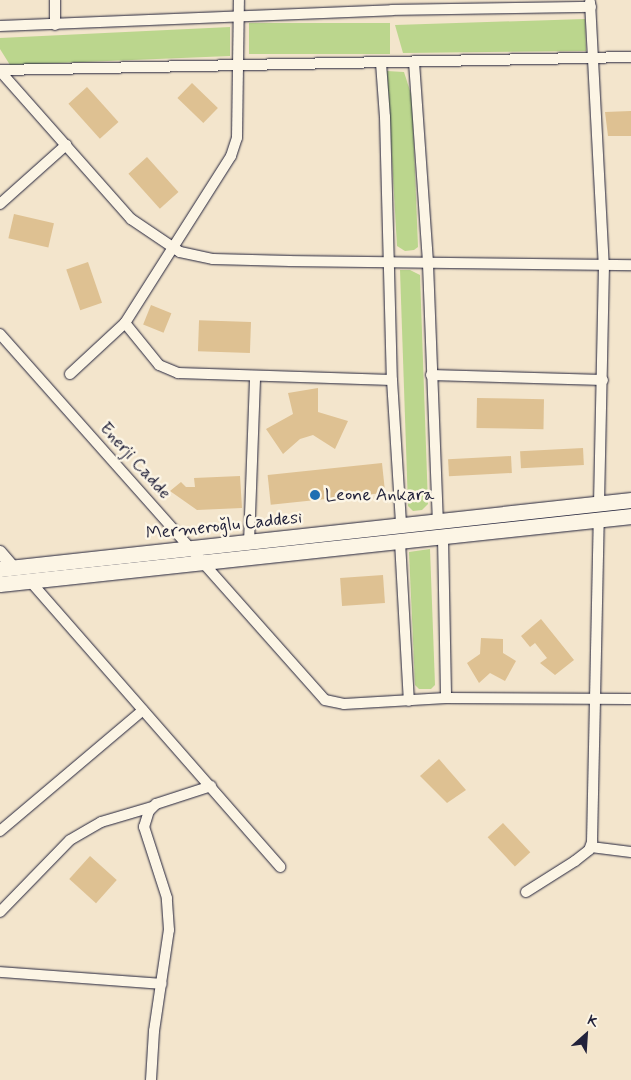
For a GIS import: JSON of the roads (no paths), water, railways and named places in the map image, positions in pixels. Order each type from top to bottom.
[{"type":"main road","name":"Mermeroğlu Caddesi","points":[[7,568],[631,500]]},
{"type":"main road","name":"Mermeroğlu Caddesi","points":[[0,584],[443,538],[631,516]]},
{"type":"street","points":[[55,0],[55,25]]},
{"type":"street","points":[[70,374],[125,323],[231,156],[237,138],[240,65],[239,0]]},
{"type":"street","points":[[0,26],[55,25],[391,5],[590,3],[604,265],[599,503]]},
{"type":"street","points":[[0,71],[631,57]]},
{"type":"street","points":[[414,62],[428,264],[438,521]]},
{"type":"street","points":[[381,63],[392,380],[401,525]]},
{"type":"street","points":[[0,71],[131,219],[171,249],[213,259],[428,264],[631,265]]},
{"type":"street","points":[[0,204],[66,146]]},
{"type":"street","points":[[125,323],[147,352],[169,370],[196,375],[392,380]]},
{"type":"street","name":"Enerji Cadde","points":[[0,334],[192,549],[200,562],[325,700],[344,704],[409,700]]},
{"type":"street","points":[[431,375],[603,380]]},
{"type":"street","points":[[249,543],[255,377]]},
{"type":"street","points":[[526,892],[575,861],[591,847],[594,822],[599,520]]},
{"type":"street","points":[[443,538],[446,698]]},
{"type":"street","points":[[400,542],[409,700],[446,698],[631,698]]},
{"type":"street","points":[[0,552],[7,568]]},
{"type":"street","points":[[30,581],[280,867]]},
{"type":"street","points":[[0,831],[143,710]]},
{"type":"street","points":[[0,912],[70,840],[101,822],[152,807],[210,786]]},
{"type":"street","points":[[151,1080],[154,1030],[169,930],[168,908],[144,833],[146,819],[152,807]]},
{"type":"street","points":[[591,847],[631,852]]},
{"type":"street","points":[[0,972],[162,984]]},
{"type":"place","name":"Leone Ankara","points":[[315,495]]}]
